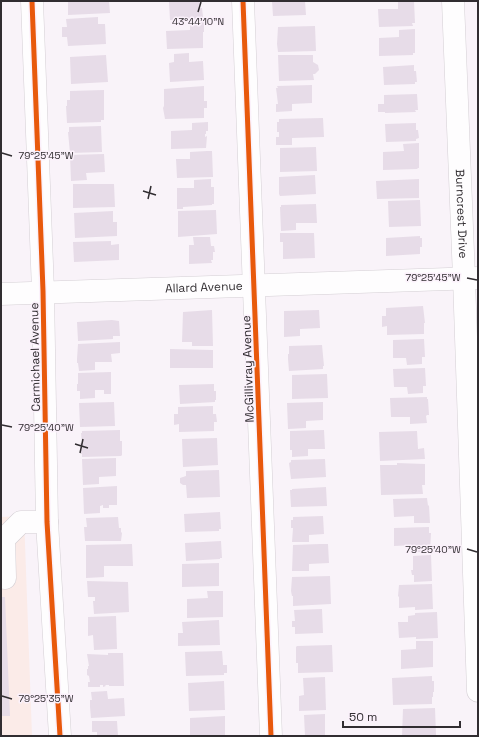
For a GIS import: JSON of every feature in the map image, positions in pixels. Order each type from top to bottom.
[{"type":"street","name":"Carmichael Avenue","points":[[32,1],[44,291],[47,522],[60,736]]},
{"type":"street","name":"McGillivray Avenue","points":[[243,1],[271,736]]},
{"type":"street","name":"Burncrest Drive","points":[[453,1],[471,278],[478,691]]},
{"type":"street","name":"Allard Avenue","points":[[1,294],[44,291],[471,278]]},
{"type":"street","points":[[5,578],[2,539],[21,522],[47,522]]},
{"type":"shaded area","points":[[24,516],[32,736],[1,736],[1,517]]},
{"type":"building","points":[[68,1],[109,1],[110,13],[68,15]]},
{"type":"building","points":[[200,1],[200,8],[202,8],[203,17],[201,17],[201,19],[170,20],[169,2]]},
{"type":"building","points":[[272,1],[305,1],[306,15],[273,16]]},
{"type":"building","points":[[398,1],[414,1],[415,23],[412,23],[413,26],[379,27],[378,9],[398,9]]},
{"type":"building","points":[[98,17],[98,24],[105,24],[106,44],[68,46],[67,37],[62,37],[62,27],[67,27],[66,19]]},
{"type":"building","points":[[190,22],[204,22],[203,48],[167,49],[166,31],[190,30]]},
{"type":"building","points":[[315,26],[316,51],[278,52],[278,27]]},
{"type":"building","points":[[415,29],[415,53],[413,53],[413,55],[379,56],[379,38],[399,37],[399,30]]},
{"type":"building","points":[[189,53],[189,62],[203,61],[204,80],[170,82],[169,63],[174,62],[174,54]]},
{"type":"building","points":[[106,55],[108,82],[71,84],[70,57]]},
{"type":"building","points":[[278,55],[313,55],[313,62],[318,65],[319,70],[313,74],[314,80],[279,81]]},
{"type":"building","points":[[414,65],[417,82],[415,82],[415,84],[384,85],[383,67]]},
{"type":"building","points":[[312,85],[312,103],[292,104],[292,111],[276,112],[276,104],[278,104],[277,86]]},
{"type":"building","points":[[204,86],[204,101],[207,101],[207,108],[204,108],[204,118],[165,119],[163,108],[164,89]]},
{"type":"building","points":[[104,90],[104,120],[101,120],[101,122],[67,123],[66,106],[67,100],[70,100],[70,91]]},
{"type":"building","points":[[417,94],[418,110],[415,110],[416,112],[378,112],[378,104],[384,104],[384,95]]},
{"type":"building","points":[[323,118],[324,137],[292,138],[292,145],[276,145],[276,137],[279,137],[279,132],[277,132],[277,122],[279,122],[279,119]]},
{"type":"building","points":[[208,122],[208,131],[206,131],[205,134],[205,137],[207,136],[206,148],[171,149],[171,131],[192,130],[192,123]]},
{"type":"building","points":[[416,123],[416,130],[418,130],[419,138],[416,139],[416,141],[386,142],[385,124]]},
{"type":"building","points":[[101,126],[102,152],[70,153],[69,127]]},
{"type":"building","points":[[419,143],[419,168],[383,170],[383,152],[404,151],[403,144]]},
{"type":"building","points":[[316,147],[317,171],[280,172],[280,148]]},
{"type":"building","points":[[212,151],[213,177],[177,178],[176,159],[190,159],[190,152]]},
{"type":"building","points":[[104,154],[105,172],[86,173],[87,180],[71,181],[70,155]]},
{"type":"building","points":[[315,175],[316,194],[280,196],[279,177]]},
{"type":"building","points":[[211,179],[211,187],[214,187],[214,204],[177,209],[177,188],[194,188],[194,180]]},
{"type":"building","points":[[419,179],[419,198],[377,199],[376,181]]},
{"type":"building","points":[[73,184],[114,184],[115,207],[73,208]]},
{"type":"building","points":[[420,200],[421,226],[389,227],[388,201]]},
{"type":"building","points":[[316,204],[317,223],[296,223],[296,230],[281,231],[281,205]]},
{"type":"building","points":[[216,210],[217,234],[178,237],[178,211]]},
{"type":"building","points":[[113,211],[113,222],[117,222],[117,236],[75,238],[74,213]]},
{"type":"building","points":[[280,233],[314,233],[315,258],[283,259],[283,242],[280,242]]},
{"type":"building","points":[[420,236],[420,238],[422,238],[422,247],[420,247],[420,254],[386,256],[386,238]]},
{"type":"building","points":[[193,237],[210,237],[211,246],[214,246],[215,252],[213,252],[213,260],[211,260],[212,263],[189,264],[189,245],[194,245]]},
{"type":"building","points":[[111,241],[111,245],[119,244],[119,260],[74,262],[73,242]]},
{"type":"building","points":[[423,306],[425,323],[424,334],[387,335],[387,326],[382,327],[382,316],[386,316],[386,308]]},
{"type":"building","points":[[212,310],[213,346],[192,346],[192,342],[182,342],[183,312]]},
{"type":"building","points":[[319,310],[320,328],[300,329],[300,336],[284,337],[284,311]]},
{"type":"building","points":[[119,321],[120,336],[113,336],[113,339],[78,341],[77,322]]},
{"type":"building","points":[[424,339],[425,357],[422,357],[422,364],[407,365],[406,358],[393,358],[393,340]]},
{"type":"building","points":[[120,342],[120,353],[111,354],[112,362],[95,362],[95,370],[79,371],[77,363],[78,344]]},
{"type":"building","points":[[322,345],[323,369],[289,371],[289,346]]},
{"type":"building","points":[[170,349],[213,350],[213,368],[170,368]]},
{"type":"building","points":[[425,368],[426,386],[423,386],[423,393],[408,394],[407,387],[394,387],[393,369]]},
{"type":"building","points":[[111,372],[111,394],[104,394],[104,390],[95,390],[95,398],[80,399],[80,391],[77,391],[78,373]]},
{"type":"building","points":[[327,374],[328,398],[292,399],[292,375]]},
{"type":"building","points":[[214,384],[214,391],[216,391],[215,402],[180,404],[179,385]]},
{"type":"building","points":[[427,397],[429,415],[426,416],[427,423],[410,424],[410,417],[391,417],[390,398]]},
{"type":"building","points":[[114,402],[115,426],[80,427],[79,403]]},
{"type":"building","points":[[323,402],[323,420],[306,421],[306,428],[288,429],[287,403]]},
{"type":"building","points":[[213,406],[213,414],[216,414],[217,422],[214,422],[214,431],[179,432],[179,424],[174,425],[174,414],[178,414],[178,407]]},
{"type":"building","points":[[120,430],[120,441],[122,441],[121,456],[82,457],[80,443],[82,443],[82,431]]},
{"type":"building","points":[[324,430],[325,449],[308,449],[308,456],[292,457],[292,450],[290,450],[290,431]]},
{"type":"building","points":[[417,431],[418,449],[424,448],[425,459],[380,461],[379,432]]},
{"type":"building","points":[[217,438],[218,465],[183,467],[182,439]]},
{"type":"building","points":[[116,458],[116,476],[99,477],[99,484],[83,485],[82,459]]},
{"type":"building","points":[[325,459],[326,477],[291,479],[289,463],[291,460]]},
{"type":"building","points":[[397,463],[425,464],[425,485],[422,485],[423,494],[381,495],[380,465],[397,465]]},
{"type":"building","points":[[219,470],[220,497],[187,498],[186,485],[180,483],[180,478],[186,476],[186,471]]},
{"type":"building","points":[[117,486],[117,505],[109,505],[109,508],[103,508],[103,505],[100,506],[100,513],[84,514],[83,488]]},
{"type":"building","points":[[326,487],[327,506],[291,507],[290,490]]},
{"type":"building","points":[[427,498],[430,523],[414,523],[414,516],[394,517],[393,499]]},
{"type":"building","points":[[220,512],[221,529],[219,529],[219,531],[185,532],[184,514]]},
{"type":"building","points":[[323,516],[324,534],[309,535],[309,542],[292,542],[293,528],[291,528],[291,520],[293,520],[293,517]]},
{"type":"building","points":[[118,517],[119,528],[121,528],[122,533],[121,541],[85,541],[84,527],[87,527],[86,518]]},
{"type":"building","points":[[429,527],[429,533],[431,533],[430,552],[415,552],[415,545],[394,546],[394,528]]},
{"type":"building","points":[[221,541],[222,558],[186,561],[185,543]]},
{"type":"building","points":[[132,544],[133,566],[104,566],[104,577],[86,578],[86,545]]},
{"type":"building","points":[[328,544],[329,563],[309,564],[309,571],[292,571],[293,545]]},
{"type":"building","points":[[431,555],[432,581],[414,582],[414,575],[412,575],[411,570],[413,570],[413,556]]},
{"type":"building","points":[[219,563],[219,586],[182,587],[182,564]]},
{"type":"building","points":[[330,576],[331,604],[293,606],[293,596],[291,591],[292,577]]},
{"type":"building","points":[[87,581],[128,582],[129,612],[94,614],[93,601],[95,601],[95,597],[88,597]]},
{"type":"building","points":[[432,584],[433,609],[415,610],[415,607],[399,608],[399,585]]},
{"type":"building","points":[[207,591],[223,591],[223,617],[187,618],[187,599],[208,598]]},
{"type":"building","points":[[1,597],[5,597],[10,716],[1,716]]},
{"type":"building","points":[[322,609],[323,633],[295,634],[295,627],[292,627],[292,621],[295,621],[294,610]]},
{"type":"building","points":[[437,612],[438,638],[399,638],[398,622],[408,622],[408,616],[415,615],[415,613]]},
{"type":"building","points":[[116,616],[117,649],[94,650],[93,635],[88,636],[88,617]]},
{"type":"building","points":[[219,620],[220,645],[178,646],[178,633],[183,633],[182,622]]},
{"type":"building","points":[[416,641],[433,641],[433,667],[401,669],[401,650],[416,649]]},
{"type":"building","points":[[332,645],[333,672],[298,673],[298,663],[296,663],[297,646]]},
{"type":"building","points":[[222,651],[223,665],[227,665],[227,673],[224,673],[224,675],[186,676],[185,652]]},
{"type":"building","points":[[108,653],[123,653],[124,686],[105,685],[106,686],[103,687],[103,685],[100,685],[100,687],[88,687],[88,682],[90,682],[89,676],[87,675],[87,669],[89,666],[87,654],[108,655]]},
{"type":"building","points":[[432,676],[432,681],[434,681],[434,692],[432,704],[393,705],[392,678]]},
{"type":"building","points":[[325,677],[326,710],[299,711],[299,696],[304,695],[303,678]]},
{"type":"building","points":[[224,681],[225,710],[189,711],[188,683]]},
{"type":"building","points":[[107,691],[108,699],[124,698],[125,716],[91,718],[91,692]]},
{"type":"building","points":[[435,708],[436,735],[402,736],[403,709]]},
{"type":"building","points":[[325,714],[325,736],[305,736],[304,715]]},
{"type":"building","points":[[225,716],[225,735],[190,736],[190,718]]},
{"type":"building","points":[[92,721],[117,721],[118,736],[97,736],[97,732],[92,732]]},
{"type":"cycle path","points":[[32,1],[43,291],[47,522],[60,736]]},
{"type":"cycle path","points":[[243,1],[271,736]]}]
